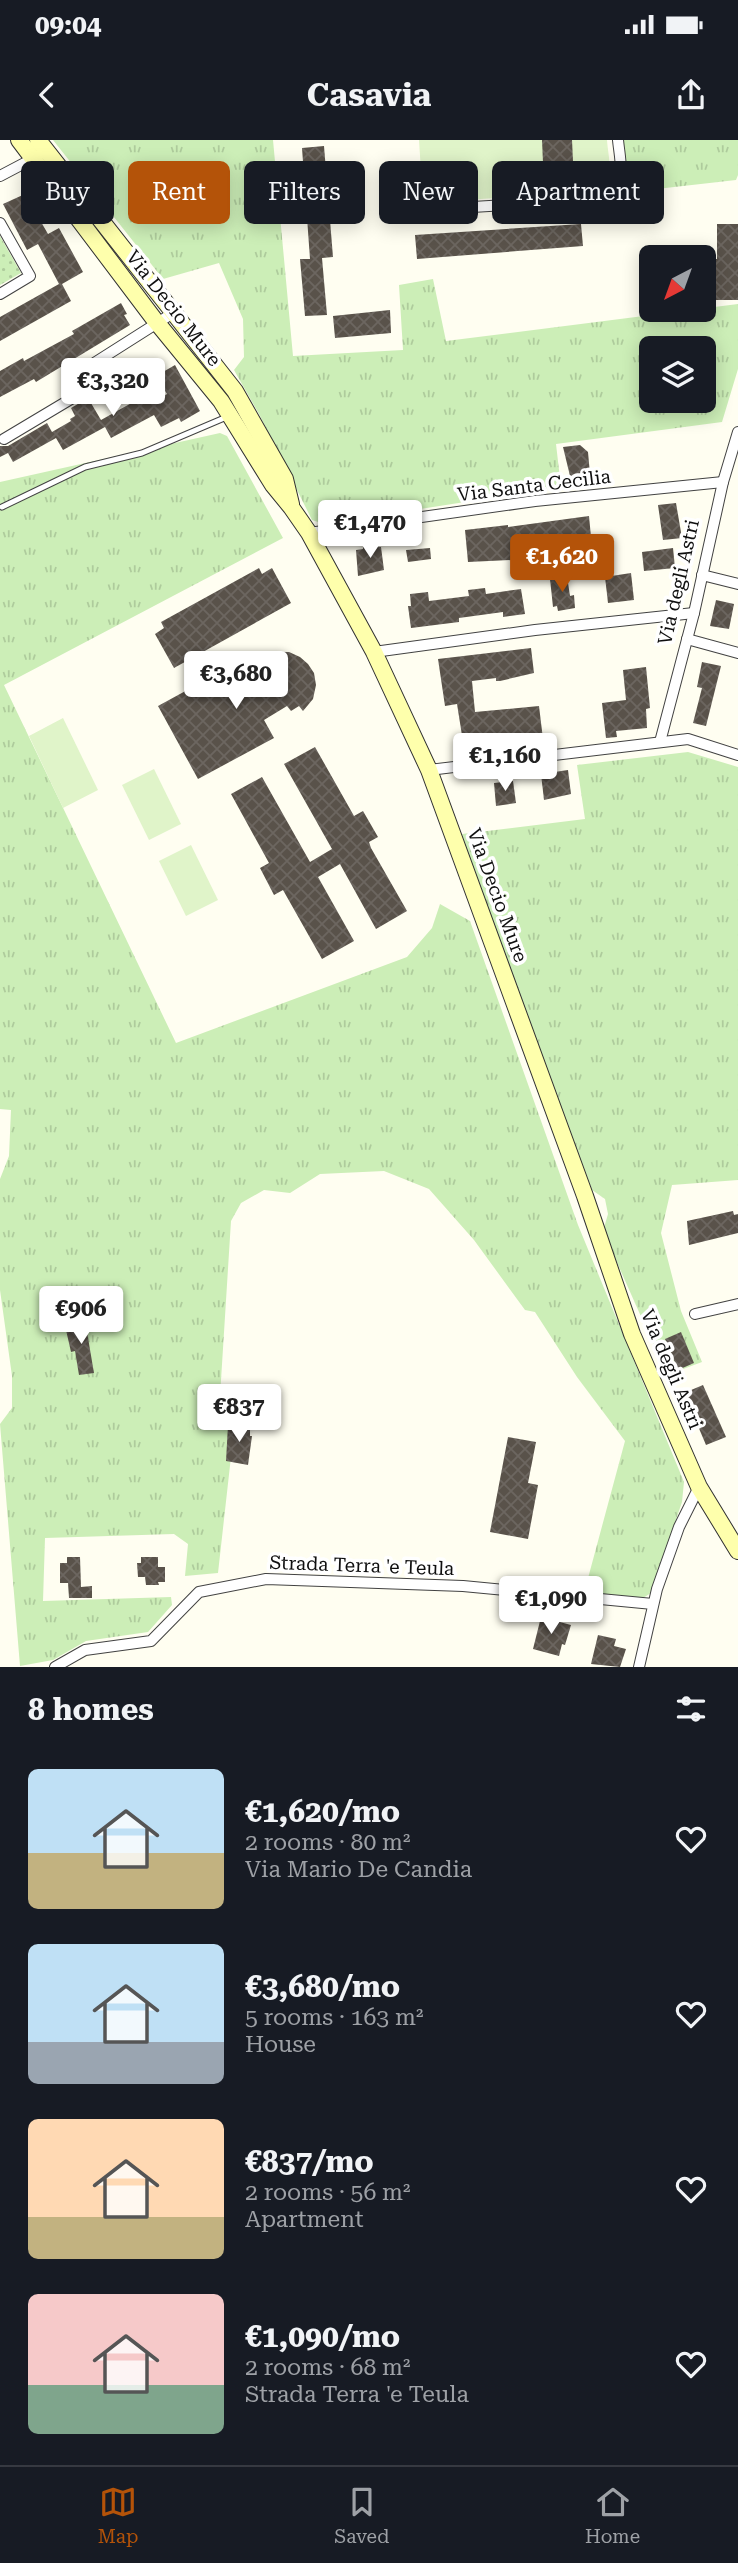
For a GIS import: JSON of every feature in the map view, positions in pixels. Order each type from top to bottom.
[{"type":"street","name":"Via Decio Mure","points":[[19,140],[39,150],[235,391],[285,479],[292,507]]},
{"type":"street","points":[[478,207],[605,199],[612,196],[621,178],[618,140]]},
{"type":"street","name":"Via Decio Mure","points":[[39,150],[157,322],[222,401],[273,485],[309,533],[374,652],[429,770],[585,1196]]},
{"type":"street","points":[[0,176],[39,150]]},
{"type":"street","points":[[0,223],[30,276],[0,294]]},
{"type":"street","points":[[4,439],[96,384],[88,367],[173,313]]},
{"type":"street","name":"Via degli Astri","points":[[660,742],[694,614],[723,482],[738,432]]},
{"type":"street","name":"Via Santa Cecilia","points":[[309,533],[535,501],[723,482]]},
{"type":"street","points":[[702,575],[738,584]]},
{"type":"street","points":[[374,652],[535,630],[694,614]]},
{"type":"street","points":[[687,639],[738,653]]},
{"type":"street","points":[[429,770],[688,739],[738,755]]},
{"type":"street","name":"Via degli Astri","points":[[585,1196],[632,1334],[699,1487],[738,1551]]},
{"type":"street","points":[[695,1314],[738,1304]]},
{"type":"street","points":[[639,1667],[653,1604],[679,1527],[699,1487]]},
{"type":"street","name":"Strada Terra 'e Teula","points":[[55,1667],[85,1650],[151,1641],[199,1592],[266,1579],[463,1586],[653,1604]]},
{"type":"lane","points":[[2,508],[85,467],[142,453],[230,415]]},
{"type":"green space","points":[[53,140],[273,140],[275,161],[244,161],[244,224],[281,224],[293,356],[403,350],[399,285],[433,279],[446,341],[639,317],[639,322],[716,322],[716,307],[738,304],[738,369],[722,422],[556,444],[561,487],[324,524],[312,520],[234,370],[244,357],[243,319],[219,263],[163,279],[114,217],[114,161],[70,161]]},
{"type":"green space","points":[[419,140],[607,140],[609,161],[492,161],[492,198],[478,199],[478,161],[420,161]]},
{"type":"green space","points":[[623,140],[738,140],[736,180],[664,188],[664,161],[625,161]]},
{"type":"green space","points":[[0,236],[21,273],[0,285]]},
{"type":"green space","points":[[220,433],[227,436],[283,538],[4,685],[176,1043],[407,957],[432,928],[440,904],[470,921],[578,1225],[684,1482],[682,1502],[651,1593],[643,1598],[584,1593],[625,1441],[577,1377],[535,1312],[525,1310],[474,1240],[429,1189],[384,1171],[320,1174],[290,1193],[264,1190],[241,1203],[231,1221],[219,1412],[236,1412],[218,1573],[185,1576],[188,1544],[174,1534],[45,1538],[43,1601],[171,1597],[172,1605],[148,1632],[86,1641],[53,1660],[20,1666],[0,1424],[12,1408],[12,1376],[0,1290],[0,1179],[9,1156],[11,1110],[0,1109],[0,482]]},
{"type":"green space","points":[[63,718],[98,790],[63,808],[29,736]]},
{"type":"green space","points":[[688,752],[738,767],[738,1180],[672,1185],[661,1233],[681,1311],[702,1362],[667,1375],[603,1231],[608,1214],[605,1199],[592,1190],[470,863],[462,834],[585,819],[577,765]]},
{"type":"green space","points":[[154,769],[181,824],[149,840],[122,785]]},
{"type":"green space","points":[[191,845],[218,900],[186,916],[159,861]]},
{"type":"building","points":[[542,140],[572,140],[573,161],[543,161]]},
{"type":"building","points":[[324,146],[325,161],[303,161],[302,148]]},
{"type":"building","points":[[21,196],[21,224],[42,224],[48,234],[59,228],[83,272],[62,284],[71,301],[0,341],[0,317],[59,284],[38,244],[27,250],[3,204]]},
{"type":"building","points":[[307,224],[330,224],[333,257],[322,258],[327,315],[305,316],[300,259],[310,259]]},
{"type":"building","points":[[581,224],[583,246],[417,259],[415,235]]},
{"type":"building","points":[[717,224],[738,224],[738,300],[716,300]]},
{"type":"building","points":[[121,303],[130,325],[36,382],[34,379],[0,397],[0,371],[74,334],[72,331]]},
{"type":"building","points":[[390,310],[391,333],[335,338],[333,316]]},
{"type":"building","points":[[175,365],[200,411],[181,422],[179,418],[161,427],[154,415],[111,438],[105,427],[63,450],[56,438],[13,462],[8,453],[0,457],[0,446],[8,446],[47,423],[52,432],[71,421],[75,416],[71,408],[88,398],[101,420],[144,396],[148,404],[167,394],[156,376]]},
{"type":"building","points":[[580,445],[588,452],[590,474],[570,476],[563,447]]},
{"type":"building","points":[[676,503],[682,538],[663,540],[658,505]]},
{"type":"building","points":[[589,516],[591,537],[543,543],[544,550],[512,557],[512,560],[468,562],[465,530]]},
{"type":"building","points":[[376,544],[381,547],[384,570],[358,576],[356,550]]},
{"type":"building","points":[[430,548],[431,559],[408,562],[406,550]]},
{"type":"building","points":[[673,548],[675,568],[644,571],[642,552]]},
{"type":"building","points":[[259,568],[262,574],[272,568],[291,603],[174,668],[155,634],[164,628],[161,622]]},
{"type":"building","points":[[631,573],[634,600],[608,603],[605,577]]},
{"type":"building","points":[[567,576],[570,596],[574,595],[575,608],[558,611],[557,606],[553,607],[550,579]]},
{"type":"building","points":[[485,588],[486,594],[521,589],[525,614],[503,617],[503,612],[459,618],[459,622],[411,628],[408,606],[411,606],[410,594],[428,592],[429,601],[469,596],[468,590]]},
{"type":"building","points":[[716,600],[734,604],[729,629],[710,626]]},
{"type":"building","points":[[531,648],[534,673],[500,681],[496,681],[496,678],[472,681],[475,712],[539,706],[543,739],[530,741],[529,736],[506,738],[506,743],[464,748],[457,704],[445,706],[438,659]]},
{"type":"building","points":[[270,652],[289,652],[308,664],[314,673],[316,685],[313,699],[303,711],[299,706],[291,711],[287,706],[264,720],[274,738],[198,779],[158,706],[233,665],[244,684],[267,670],[265,664],[273,658]]},
{"type":"building","points":[[702,662],[721,666],[706,726],[693,723],[702,688],[697,687]]},
{"type":"building","points":[[646,667],[650,708],[646,709],[647,728],[616,731],[617,737],[606,738],[602,703],[626,700],[623,670]]},
{"type":"building","points":[[315,747],[354,816],[363,811],[378,837],[369,842],[371,848],[407,911],[376,929],[340,864],[318,877],[354,941],[322,959],[283,890],[274,895],[260,868],[269,863],[231,794],[262,777],[310,862],[332,849],[284,764]]},
{"type":"building","points":[[568,770],[571,794],[544,800],[541,774]]},
{"type":"building","points":[[513,781],[516,803],[496,806],[494,783]]},
{"type":"building","points":[[733,1211],[734,1215],[738,1214],[738,1233],[689,1245],[687,1221]]},
{"type":"building","points":[[87,1319],[94,1373],[79,1375],[75,1351],[71,1352],[66,1330],[71,1329],[69,1322]]},
{"type":"building","points":[[681,1332],[694,1363],[678,1370],[665,1339]]},
{"type":"building","points":[[703,1385],[726,1437],[706,1445],[684,1393]]},
{"type":"building","points":[[228,1425],[250,1426],[252,1436],[248,1465],[226,1461]]},
{"type":"building","points":[[508,1437],[536,1442],[528,1483],[538,1485],[528,1539],[490,1532]]},
{"type":"building","points":[[67,1557],[80,1557],[81,1587],[92,1586],[92,1598],[69,1598],[68,1583],[60,1583],[60,1563],[67,1563]]},
{"type":"building","points":[[141,1557],[158,1557],[158,1567],[165,1567],[165,1582],[146,1585],[145,1577],[138,1577],[137,1563],[141,1563]]},
{"type":"building","points":[[541,1617],[571,1625],[559,1656],[533,1649]]},
{"type":"building","points":[[598,1635],[616,1639],[614,1646],[626,1649],[620,1667],[591,1664]]}]
